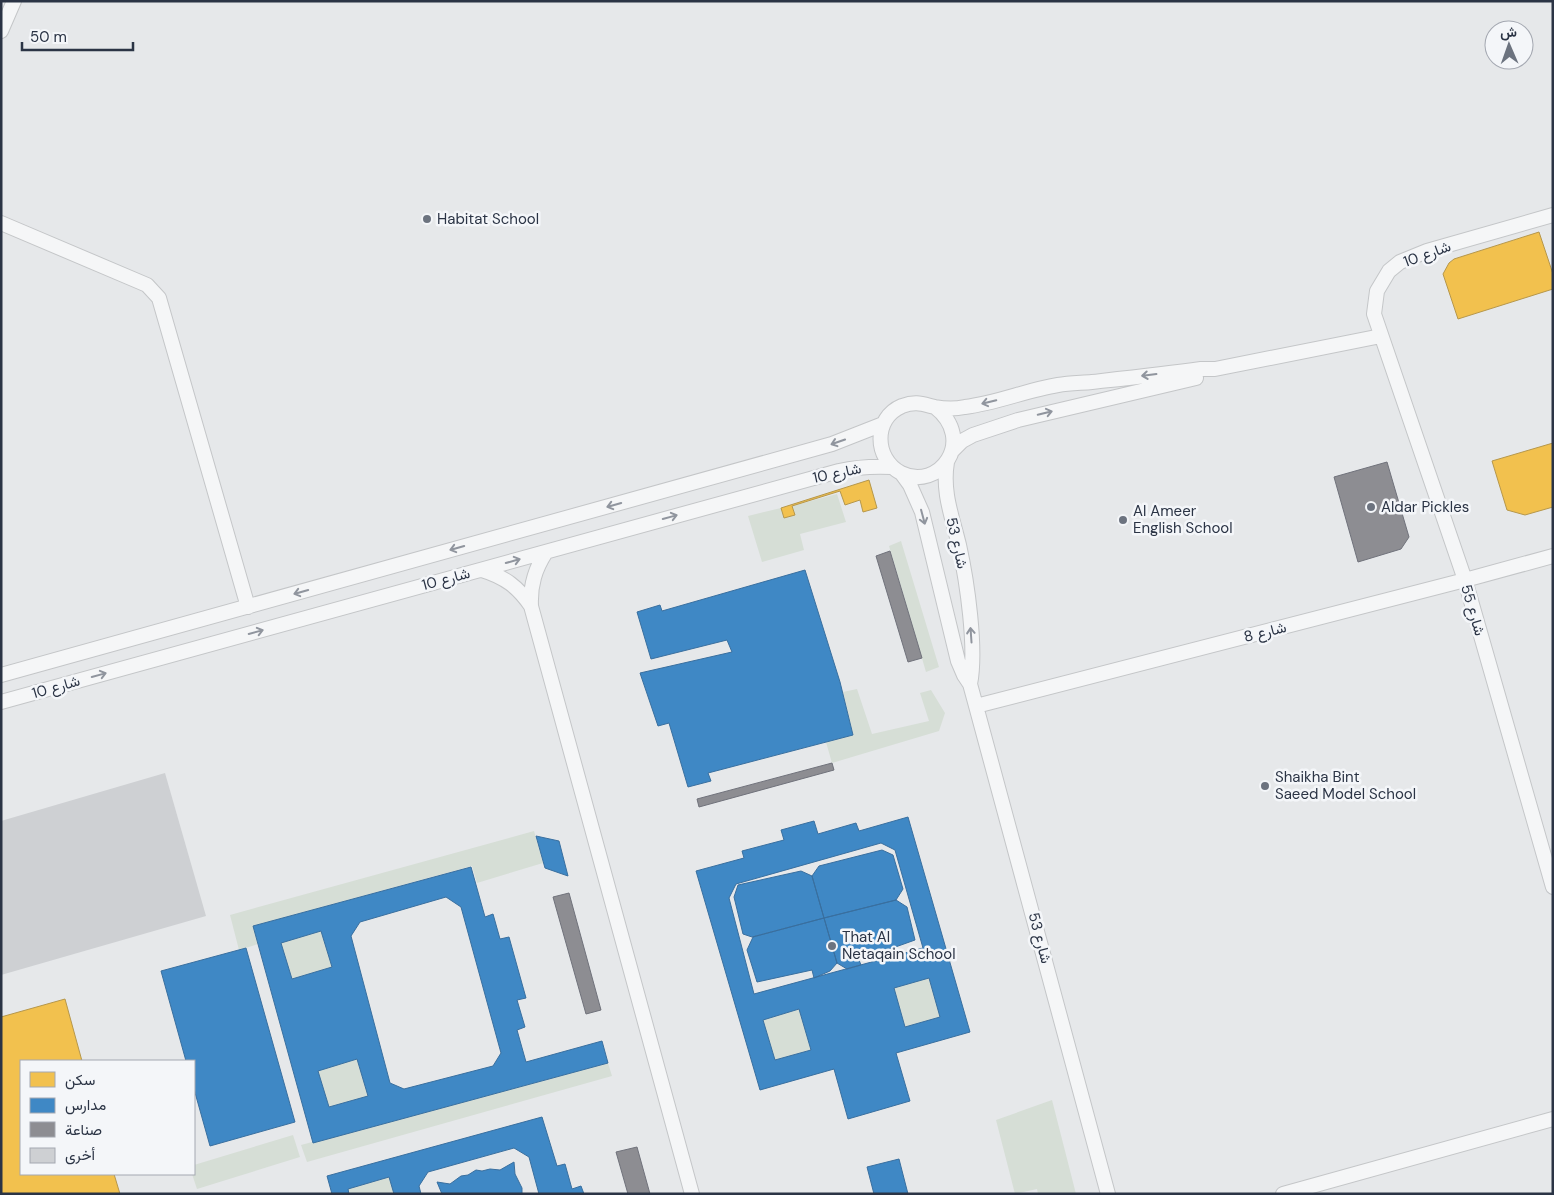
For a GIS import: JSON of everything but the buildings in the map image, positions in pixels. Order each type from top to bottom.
[{"type":"street","points":[[1,31],[14,1]]},
{"type":"street","name":"شارع 10","points":[[1381,336],[1374,314],[1377,291],[1389,271],[1400,262],[1427,251],[1553,215]]},
{"type":"street","points":[[1,223],[147,286],[159,298],[248,607]]},
{"type":"street","points":[[1215,369],[1197,378],[1045,413],[978,433],[962,441],[938,470],[926,475],[914,477],[897,470],[885,458],[881,447],[880,435],[883,424],[890,414],[900,407],[911,403],[923,403],[935,407],[964,408],[1043,388],[1215,369],[1381,336]]},
{"type":"street","name":"شارع 55","points":[[1381,336],[1465,580],[1553,887]]},
{"type":"street","points":[[1089,382],[1096,391],[1096,397],[1093,402]]},
{"type":"street","points":[[935,407],[945,415],[951,426],[954,438],[950,456]]},
{"type":"street","name":"شارع 10","points":[[1,675],[832,444],[883,424]]},
{"type":"street","name":"شارع 53","points":[[950,456],[945,489],[962,556],[971,634],[972,668],[970,684]]},
{"type":"street","name":"شارع 10","points":[[1,702],[839,471],[856,467],[874,466],[897,470]]},
{"type":"street","name":"شارع 53","points":[[897,470],[910,485],[922,512],[958,661],[970,684],[1108,1194]]},
{"type":"street","points":[[546,552],[538,564],[533,578],[530,592],[531,606],[692,1194]]},
{"type":"street","name":"شارع 8","points":[[976,706],[1553,556]]},
{"type":"street","points":[[482,570],[497,574],[511,582],[531,606]]},
{"type":"street","points":[[1284,1194],[1553,1120]]},
{"type":"shaded area","points":[[837,494],[846,522],[800,534],[804,550],[762,562],[748,516],[781,508],[784,518],[795,515],[792,506]]},
{"type":"shaded area","points":[[901,541],[939,667],[926,672],[889,546]]},
{"type":"shaded area","points":[[857,689],[872,734],[929,721],[920,693],[931,690],[945,713],[939,731],[832,763],[826,742],[853,735],[843,692]]},
{"type":"shaded area","points":[[534,831],[543,863],[477,883],[472,866],[253,926],[258,944],[239,950],[230,915]]},
{"type":"shaded area","points":[[321,931],[332,967],[292,979],[281,943]]},
{"type":"shaded area","points":[[929,978],[940,1017],[905,1027],[894,988]]},
{"type":"shaded area","points":[[799,1009],[811,1050],[775,1060],[763,1020]]},
{"type":"shaded area","points":[[357,1059],[368,1096],[329,1107],[318,1071]]},
{"type":"shaded area","points":[[608,1063],[612,1076],[307,1162],[301,1145]]},
{"type":"shaded area","points":[[1052,1100],[1076,1194],[1038,1194],[1037,1189],[1015,1194],[996,1120]]},
{"type":"shaded area","points":[[293,1135],[300,1157],[197,1189],[192,1175],[195,1175],[195,1165]]},
{"type":"shaded area","points":[[389,1177],[394,1194],[349,1194],[348,1189]]},
{"type":"place","name":"Habitat School","points":[[427,219]]},
{"type":"place","name":"Aldar Pickles","points":[[1371,507]]},
{"type":"place","name":"Al Ameer English School","points":[[1123,520]]},
{"type":"place","name":"Shaikha Bint Saeed Model School","points":[[1265,786]]},
{"type":"place","name":"That Al Netaqain School","points":[[832,946]]}]
